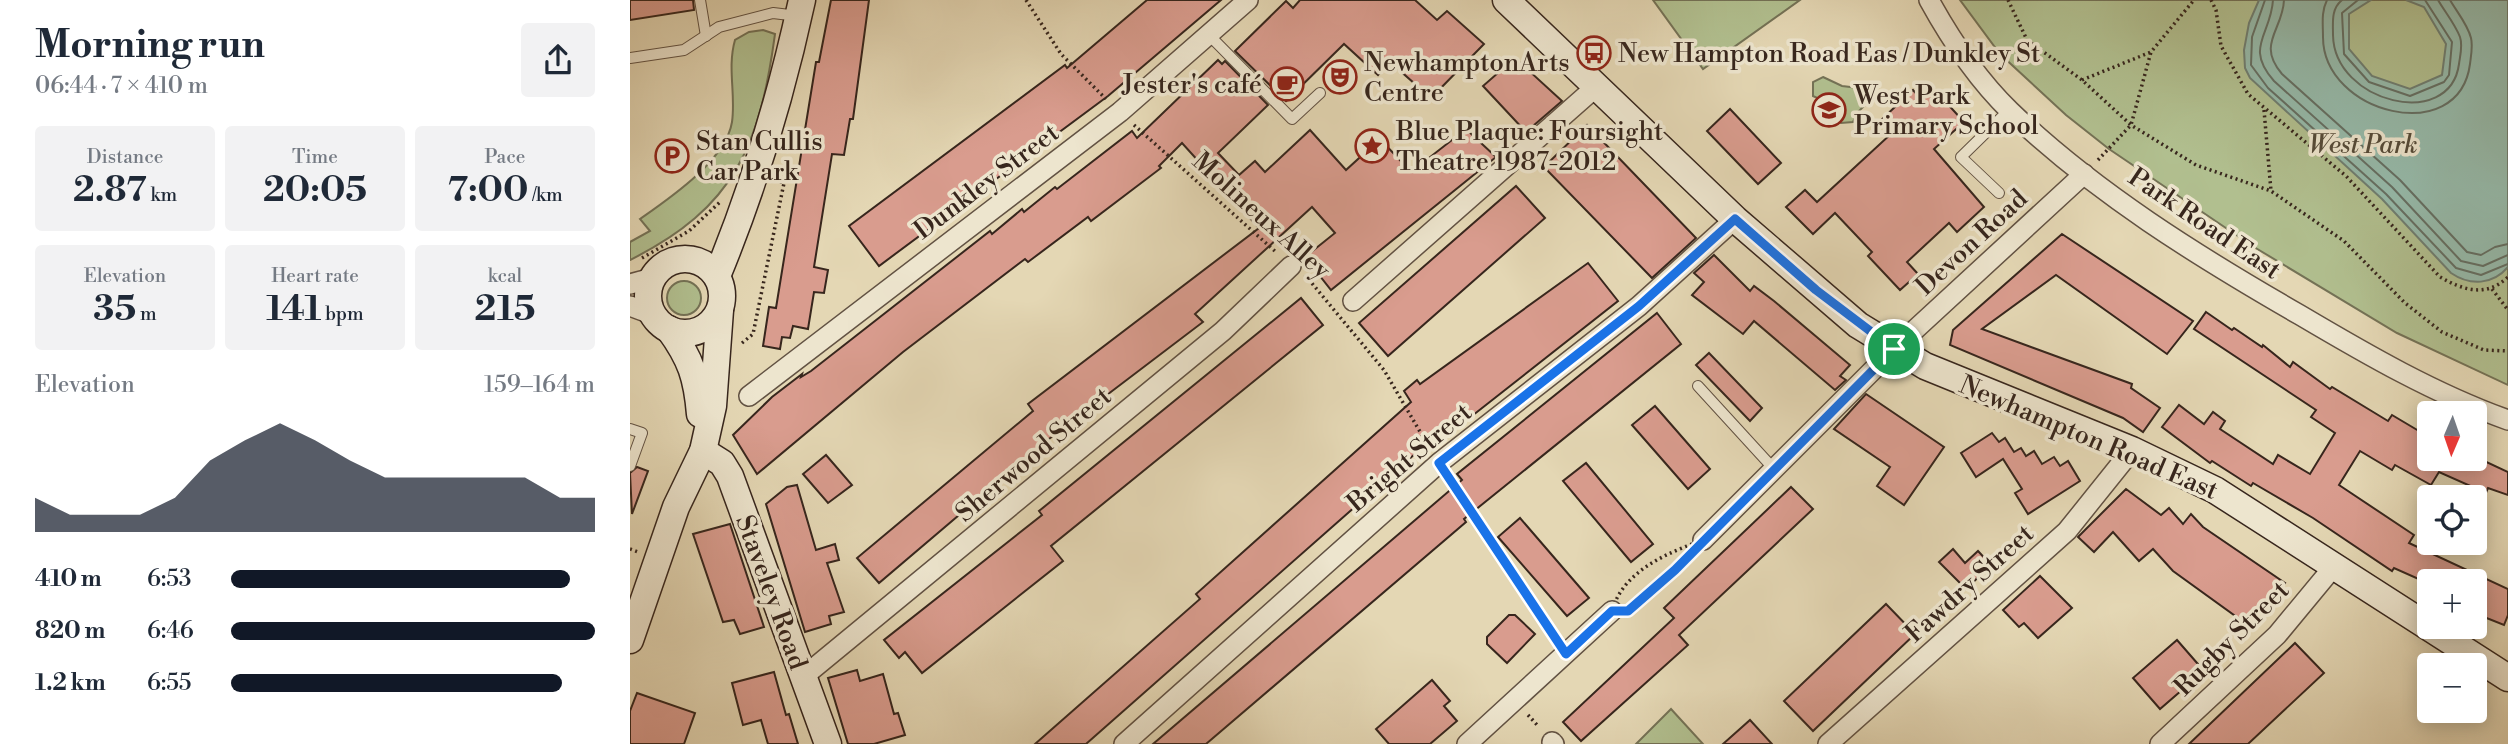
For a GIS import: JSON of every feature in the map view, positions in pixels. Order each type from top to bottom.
[{"type":"street","name":"Dunkley Street","points":[[748,396],[1119,112],[1248,0]]},
{"type":"street","name":"Newhampton Road East","points":[[1506,0],[1735,219],[1847,316],[1894,349],[1965,384],[2132,450],[2216,490],[2508,678]]},
{"type":"street","name":"Park Road East","points":[[1929,0],[1949,36],[2009,110],[2084,174],[2185,245],[2319,327],[2434,388],[2508,420]]},
{"type":"street","points":[[717,276],[748,202],[776,115],[800,8]]},
{"type":"street","points":[[1353,300],[1597,86]]},
{"type":"street","name":"Devon Road","points":[[1703,540],[1894,349],[2084,174]]},
{"type":"street","points":[[695,260],[748,202]]},
{"type":"street","name":"Bright Street","points":[[1124,744],[1439,463],[1639,306],[1735,219]]},
{"type":"street","points":[[630,640],[676,507],[703,451],[713,406],[722,287],[717,276],[695,260],[670,262],[641,281],[648,291],[651,317],[684,350],[697,378],[703,451]]},
{"type":"street","name":"Sherwood Street","points":[[803,677],[1223,331],[1291,266]]},
{"type":"street","points":[[651,317],[679,332],[699,330],[708,326],[720,310]]},
{"type":"street","name":"Fawdry Street","points":[[1828,744],[2067,531],[2132,450]]},
{"type":"street","name":"Staveley Road","points":[[703,451],[722,463],[730,476],[828,744]]},
{"type":"street","name":"Rugby Street","points":[[2160,744],[2277,635],[2334,565]]},
{"type":"street","points":[[1467,744],[1612,611]]},
{"type":"lane","points":[[700,0],[706,36]]},
{"type":"lane","points":[[630,58],[684,50],[719,27],[800,8]]},
{"type":"lane","points":[[1208,33],[1292,119],[1320,93]]},
{"type":"lane","points":[[1999,193],[1961,158],[2009,110]]},
{"type":"lane","points":[[1698,386],[1773,468]]},
{"type":"lane","points":[[630,429],[642,433],[630,466]]},
{"type":"path","name":"Molineux Alley","points":[[1026,0],[1061,54],[1119,112],[1304,275],[1384,370],[1439,463],[1566,654]]},
{"type":"path","points":[[2008,0],[2027,40],[2082,80],[2131,125],[2196,165],[2271,191],[2344,241],[2406,303],[2442,332],[2484,350],[2508,351]]},
{"type":"path","points":[[2084,174],[2131,125],[2151,52],[2194,0]]},
{"type":"path","points":[[2211,0],[2216,10],[2221,46],[2248,94],[2346,176],[2440,277],[2458,288],[2474,291],[2492,289],[2508,277]]},
{"type":"path","points":[[2082,80],[2151,52]]},
{"type":"path","points":[[2264,110],[2271,191]]},
{"type":"path","points":[[2492,289],[2508,310]]},
{"type":"path","points":[[1703,540],[1628,611],[1612,611],[1616,594],[1661,555],[1703,540]]},
{"type":"path","points":[[1515,699],[1553,743]]},
{"type":"green space","points":[[1653,0],[1800,0],[1703,69]]},
{"type":"green space","name":"West Park","points":[[1960,0],[2508,0],[2508,385],[2397,333],[2254,247],[2109,149],[2066,115],[2000,54]]},
{"type":"green space","points":[[763,30],[775,34],[769,73],[750,141],[736,169],[718,195],[695,218],[666,240],[630,260],[630,242],[650,231],[640,219],[695,177],[728,136],[733,112],[732,61],[735,40],[749,32]]},
{"type":"green space","points":[[1823,77],[1842,86],[1867,89],[1870,100],[1857,113],[1853,122],[1841,123],[1826,102],[1813,96],[1813,82]]},
{"type":"green space","points":[[684,281],[696,286],[701,298],[696,310],[684,315],[672,310],[667,298],[672,286]]},
{"type":"green space","points":[[1671,709],[1703,744],[1636,744]]},
{"type":"water","points":[[2259,0],[2371,0],[2349,14],[2349,49],[2372,76],[2410,89],[2442,75],[2446,44],[2424,7],[2406,0],[2508,0],[2508,267],[2502,273],[2488,280],[2473,282],[2451,273],[2382,199],[2250,78],[2245,68],[2244,50],[2249,23]]},
{"type":"building","points":[[630,0],[693,0],[694,10],[630,20]]},
{"type":"building","points":[[831,0],[869,0],[853,119],[850,119],[844,155],[832,154],[814,267],[828,270],[824,293],[814,292],[808,329],[793,326],[790,338],[782,337],[780,349],[763,346],[769,307],[776,308],[816,62],[819,62]]},
{"type":"building","points":[[1147,0],[1221,0],[1108,96],[879,266],[849,226],[1065,65],[1067,68]]},
{"type":"building","points":[[1300,0],[1415,0],[1437,20],[1447,11],[1484,44],[1431,98],[1390,62],[1378,75],[1344,44],[1286,101],[1235,51],[1286,1],[1293,8]]},
{"type":"building","points":[[1515,58],[1562,101],[1526,132],[1483,86]]},
{"type":"building","points":[[1218,60],[1222,64],[1225,61],[1268,105],[1218,153],[1239,175],[1255,161],[1265,172],[1310,130],[1346,170],[1380,139],[1411,172],[1466,129],[1496,157],[1331,290],[1305,257],[1335,233],[1312,207],[1195,314],[1203,322],[1045,442],[879,583],[857,558],[1033,411],[1028,404],[1259,228],[1182,143],[1159,166],[1161,168],[1091,221],[1088,217],[1028,262],[1025,259],[903,352],[757,474],[733,435],[772,397],[802,374],[801,377],[811,371],[990,231],[992,234],[1022,209],[1024,212],[1055,187],[1057,189],[1132,131],[1137,138]]},
{"type":"building","points":[[1933,88],[1964,122],[1934,149],[1984,207],[1957,232],[1949,223],[1907,262],[1918,274],[1900,290],[1868,256],[1872,252],[1835,213],[1813,234],[1786,207],[1805,190],[1817,202],[1892,133],[1880,121],[1913,90],[1921,99]]},
{"type":"building","points":[[1730,109],[1781,163],[1758,184],[1707,131]]},
{"type":"building","points":[[1587,125],[1696,238],[1652,278],[1544,167]]},
{"type":"building","points":[[1516,186],[1545,218],[1388,356],[1359,323]]},
{"type":"building","points":[[2062,234],[2193,321],[2167,354],[2056,275],[1982,329],[2132,384],[2131,388],[2160,408],[2143,432],[2123,418],[1950,345],[1953,330]]},
{"type":"building","points":[[1714,255],[1750,291],[1754,286],[1850,365],[1840,376],[1846,380],[1835,390],[1754,321],[1743,334],[1692,295],[1704,282],[1694,273]]},
{"type":"building","points":[[1588,263],[1618,301],[1463,423],[1436,441],[1433,438],[1086,744],[1035,744],[1200,599],[1196,594],[1411,402],[1404,391],[1417,380],[1420,384]]},
{"type":"building","points":[[1301,298],[1323,325],[1051,546],[1063,561],[922,673],[905,652],[899,658],[884,640],[1042,515],[1039,511]]},
{"type":"building","points":[[2206,312],[2232,330],[2234,328],[2262,347],[2263,345],[2290,367],[2293,362],[2330,389],[2332,387],[2388,421],[2392,415],[2417,430],[2417,471],[2487,471],[2487,462],[2508,472],[2508,495],[2488,488],[2487,490],[2487,485],[2468,485],[2439,472],[2431,485],[2395,465],[2392,470],[2360,451],[2339,485],[2414,535],[2409,543],[2417,547],[2417,555],[2435,555],[2465,569],[2417,569],[2417,578],[2394,568],[2392,571],[2313,518],[2253,483],[2251,486],[2212,461],[2210,463],[2162,427],[2179,405],[2204,424],[2213,412],[2225,421],[2220,429],[2273,464],[2278,455],[2310,474],[2335,433],[2311,417],[2316,410],[2194,329]]},
{"type":"building","points":[[1657,313],[1681,344],[1464,519],[1466,522],[1206,744],[1153,744],[1462,480],[1457,474]]},
{"type":"building","points":[[1709,353],[1762,408],[1750,421],[1696,365]]},
{"type":"building","points":[[1866,394],[1944,447],[1904,505],[1877,486],[1890,467],[1834,429]]},
{"type":"building","points":[[1655,406],[1710,469],[1688,489],[1632,425]]},
{"type":"building","points":[[1992,433],[1999,442],[2005,438],[2014,452],[2021,448],[2026,456],[2034,451],[2042,464],[2054,457],[2060,466],[2068,461],[2080,481],[2028,514],[2015,493],[2022,489],[2003,459],[1976,477],[1961,453]]},
{"type":"building","points":[[826,455],[852,485],[828,503],[803,474]]},
{"type":"building","points":[[1586,463],[1653,544],[1631,562],[1563,481]]},
{"type":"building","points":[[637,467],[648,471],[632,514],[630,473]]},
{"type":"building","points":[[797,485],[816,550],[835,544],[839,560],[827,563],[844,612],[829,616],[831,624],[805,632],[766,504],[787,487]]},
{"type":"building","points":[[1791,487],[1813,509],[1679,635],[1688,645],[1581,741],[1563,722],[1674,618],[1664,608]]},
{"type":"building","points":[[2126,489],[2161,515],[2169,508],[2183,524],[2191,514],[2203,527],[2285,583],[2252,628],[2173,571],[2153,549],[2139,561],[2113,532],[2094,552],[2078,537]]},
{"type":"building","points":[[1520,518],[1589,598],[1567,616],[1498,537]]},
{"type":"building","points":[[730,524],[764,627],[740,634],[734,620],[723,622],[693,534]]},
{"type":"building","points":[[1953,549],[1965,563],[1978,551],[1991,565],[1966,589],[1939,562]]},
{"type":"building","points":[[2040,576],[2072,608],[2038,638],[2024,623],[2019,627],[2003,610]]},
{"type":"building","points":[[2487,579],[2508,589],[2508,615],[2504,625],[2487,618]]},
{"type":"building","points":[[1886,604],[1915,634],[1813,731],[1784,701]]},
{"type":"building","points":[[1509,615],[1515,615],[1535,634],[1507,663],[1487,644],[1487,637]]},
{"type":"building","points":[[2177,640],[2204,671],[2160,709],[2133,678]]},
{"type":"building","points":[[2295,643],[2324,673],[2248,744],[2189,744]]},
{"type":"building","points":[[857,670],[860,681],[883,674],[894,714],[898,713],[905,735],[874,744],[848,744],[828,678]]},
{"type":"building","points":[[774,672],[786,715],[789,714],[798,744],[768,744],[761,720],[743,725],[732,683]]},
{"type":"building","points":[[1432,680],[1450,701],[1444,706],[1457,721],[1430,744],[1389,744],[1376,729]]},
{"type":"building","points":[[637,693],[695,713],[684,744],[630,744],[630,711]]},
{"type":"building","points":[[1750,720],[1772,744],[1723,744]]},
{"type":"place","name":"New Hampton Road Eas / Dunkley St","points":[[1594,53]]},
{"type":"place","name":"NewhamptonArts Centre","points":[[1340,77]]},
{"type":"place","name":"Jester's café","points":[[1287,84]]},
{"type":"place","name":"West Park Primary School","points":[[1829,110]]},
{"type":"place","name":"Blue Plaque: Foursight Theatre 1987-2012","points":[[1372,146]]},
{"type":"place","name":"Stan Cullis Car Park","points":[[672,156]]},
{"type":"route","points":[[1735,219],[1858,325],[1894,349],[1675,570],[1628,611],[1612,611],[1566,654],[1439,463],[1639,306],[1735,219]]}]
